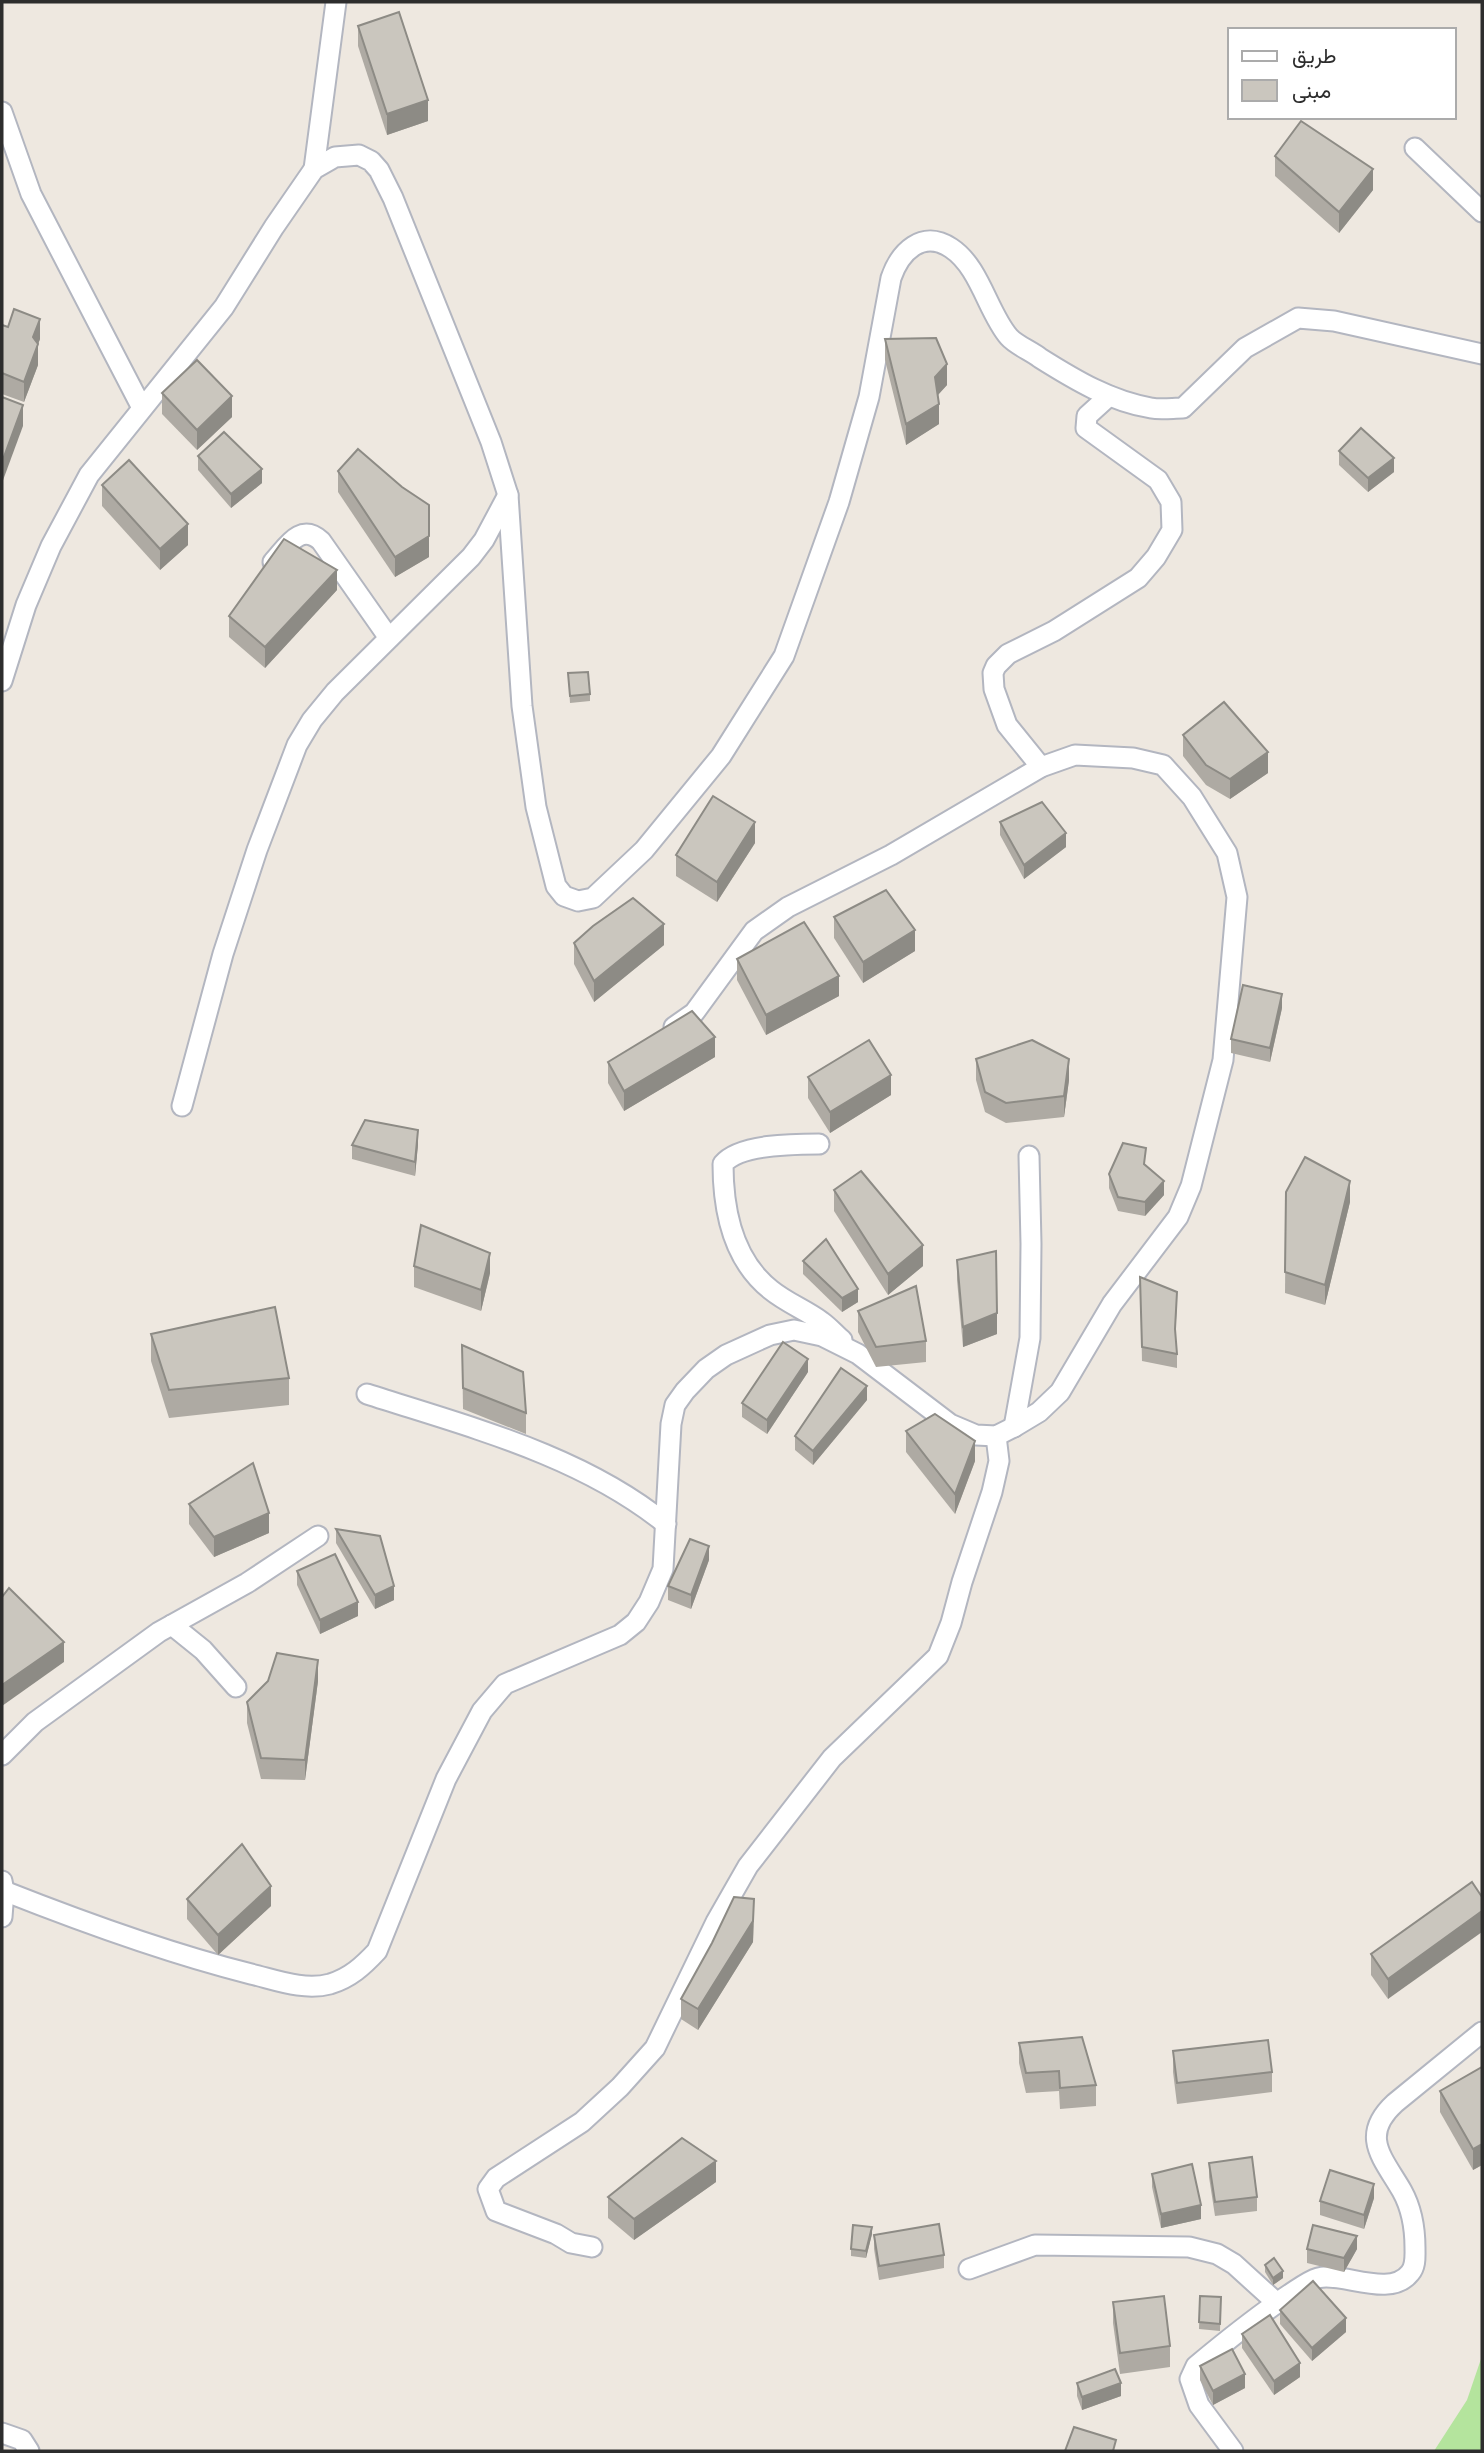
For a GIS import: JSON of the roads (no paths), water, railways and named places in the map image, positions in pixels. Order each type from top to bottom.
[{"type":"street","points":[[314,169],[336,2]]},
{"type":"street","points":[[2,112],[31,194],[142,408]]},
{"type":"street","points":[[1415,148],[1482,212]]},
{"type":"street","points":[[2,681],[26,605],[51,546],[89,475],[224,307],[314,169],[335,157],[359,155],[371,161],[379,170],[393,198],[491,442],[508,495],[522,706],[536,807],[556,886],[564,896],[578,901],[593,898],[644,850],[722,756],[784,656],[839,502],[869,397],[891,278],[897,261],[914,246],[924,242],[951,248],[971,269],[1010,338],[1083,385],[1152,409],[1183,408],[1245,348],[1298,318],[1335,321],[1482,354]]},
{"type":"street","points":[[1041,767],[1007,725],[993,689],[996,666],[1008,654],[1054,631],[1138,578],[1156,557],[1172,530],[1171,502],[1158,480],[1086,428],[1087,416],[1109,396]]},
{"type":"street","points":[[182,1106],[223,954],[257,850],[297,745],[312,720],[335,692],[471,557],[484,540],[508,495]]},
{"type":"street","points":[[264,574],[294,539],[303,533],[313,534],[321,541],[389,638]]},
{"type":"street","points":[[655,1040],[694,1013],[754,931],[788,906],[891,855],[1041,767],[1075,755],[1133,758],[1163,765],[1192,797],[1227,853],[1237,897],[1223,1060],[1191,1186],[1178,1217],[1112,1304],[1060,1392],[1039,1412],[996,1436],[976,1435],[950,1424],[858,1354],[821,1321],[771,1290],[752,1272],[732,1234],[726,1208],[723,1164],[728,1158],[745,1152],[791,1144],[819,1144]]},
{"type":"street","points":[[1014,1427],[1030,1338],[1029,1156]]},
{"type":"street","points":[[2,1917],[3,1886],[85,1922],[177,1953],[298,1986],[328,1984],[356,1972],[377,1951],[446,1779],[482,1711],[505,1684],[620,1635],[636,1622],[649,1602],[663,1569],[671,1424],[675,1405],[706,1369],[726,1355],[770,1335],[794,1330],[822,1336],[858,1354]]},
{"type":"street","points":[[367,1394],[529,1448],[609,1484],[640,1503],[666,1524]]},
{"type":"street","points":[[592,2247],[571,2243],[556,2234],[496,2211],[488,2189],[496,2178],[582,2122],[620,2087],[656,2048],[716,1922],[748,1866],[832,1758],[938,1656],[992,1492],[999,1461],[996,1436]]},
{"type":"street","points":[[2,1755],[35,1722],[101,1673],[172,1625],[247,1583],[318,1536]]},
{"type":"street","points":[[172,1625],[203,1650],[236,1687]]},
{"type":"street","points":[[1233,2451],[1199,2405],[1190,2379],[1196,2365],[1277,2303],[1318,2278],[1380,2284],[1402,2281],[1410,2274],[1415,2265],[1412,2215],[1375,2136],[1382,2115],[1482,2032]]},
{"type":"street","points":[[969,2269],[1035,2245],[1189,2248],[1217,2253],[1234,2264],[1277,2303]]},
{"type":"street","points":[[2,2433],[22,2440],[29,2451]]}]
